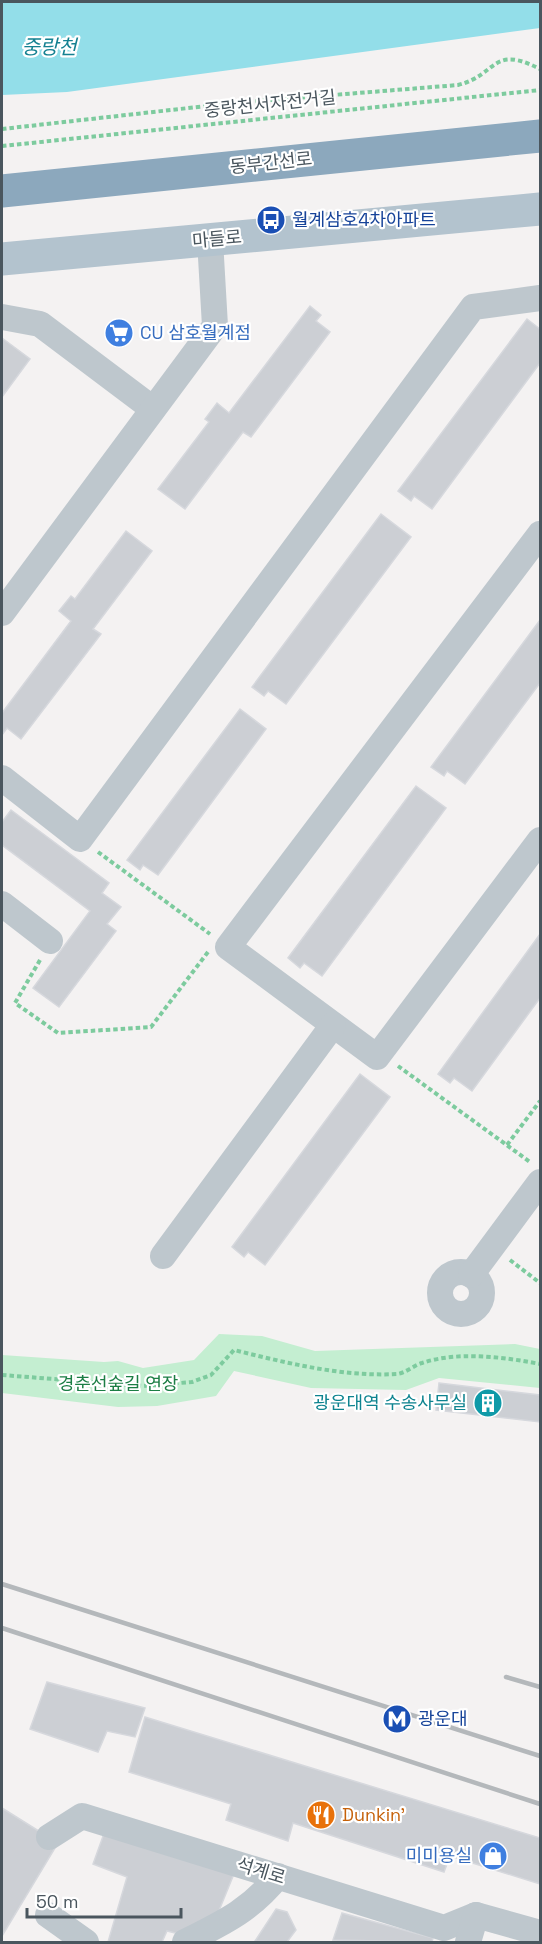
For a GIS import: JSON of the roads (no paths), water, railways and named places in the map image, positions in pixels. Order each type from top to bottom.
[{"type":"highway","name":"동부간선로","points":[[2,191],[540,136]]},
{"type":"main road","name":"마들로","points":[[2,260],[540,209]]},
{"type":"street","points":[[2,613],[215,326],[210,240]]},
{"type":"street","points":[[2,778],[80,839],[473,307],[540,298]]},
{"type":"street","points":[[2,317],[40,324],[153,409]]},
{"type":"street","points":[[540,534],[223,943],[377,1057],[540,840]]},
{"type":"street","points":[[2,904],[50,941]]},
{"type":"street","points":[[163,1256],[333,1024]]},
{"type":"street","points":[[471,1275],[492,1247],[536,1173]]},
{"type":"street","name":"석계로","points":[[49,1837],[79,1810],[444,1928],[476,1915]]},
{"type":"street","points":[[185,1942],[237,1916],[262,1896],[278,1876]]},
{"type":"street","points":[[48,1915],[86,1942]]},
{"type":"street","points":[[468,1942],[476,1915],[540,1932]]},
{"type":"water","name":"중랑천","points":[[2,2],[540,2],[540,28],[67,92],[2,95]]},
{"type":"railway","points":[[2,1584],[540,1756]]},
{"type":"railway","points":[[2,1628],[540,1804]]},
{"type":"railway","points":[[506,1677],[540,1687]]},
{"type":"place","name":"월계삼호4차아파트","points":[[271,220]]},
{"type":"place","name":"CU 삼호월계점","points":[[119,333]]},
{"type":"place","name":"광운대역 수송사무실","points":[[488,1403]]},
{"type":"place","name":"광운대","points":[[397,1719]]},
{"type":"place","name":"Dunkin'","points":[[321,1815]]},
{"type":"place","name":"미미용실","points":[[493,1856]]},
{"type":"park label","name":"경춘선숲길 연장","points":[[118,1384]]}]
